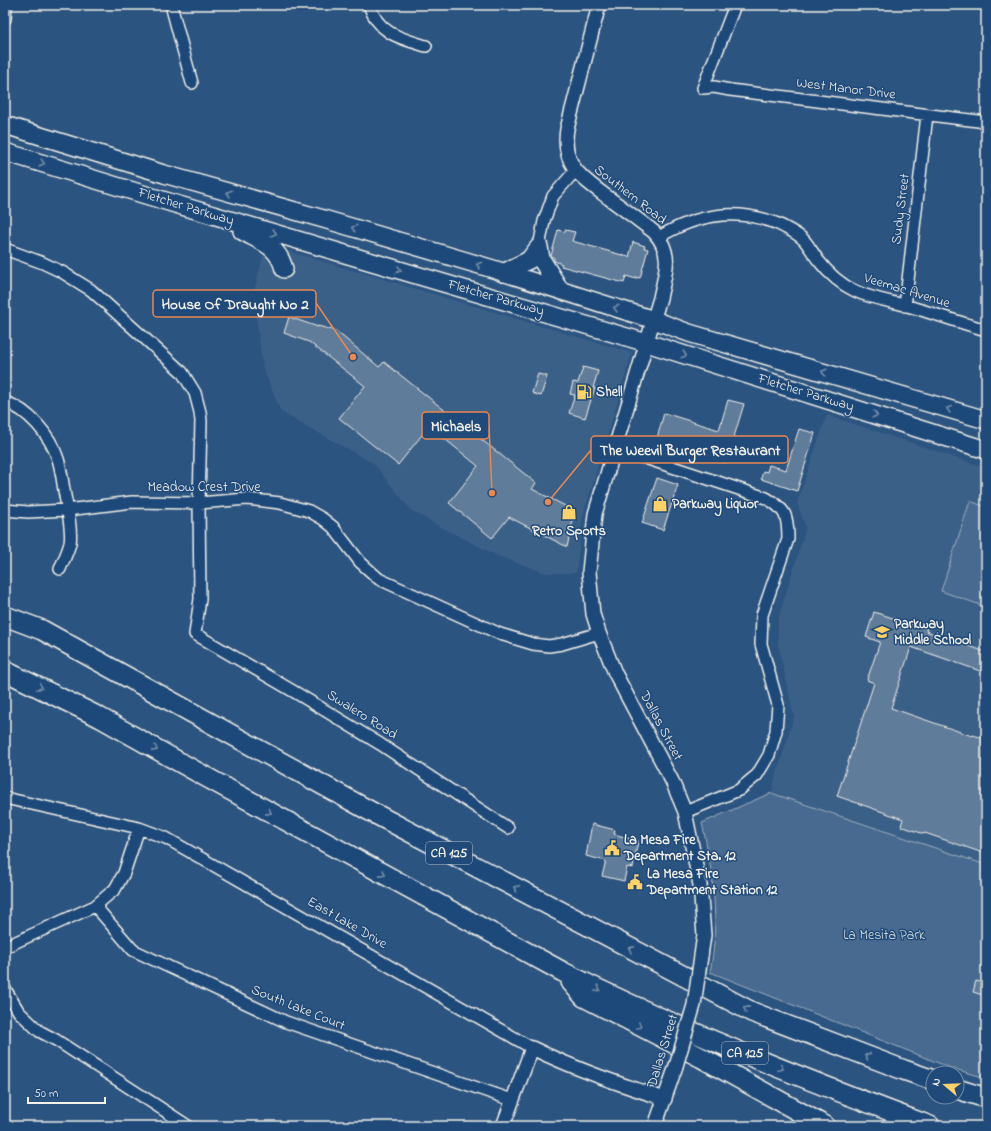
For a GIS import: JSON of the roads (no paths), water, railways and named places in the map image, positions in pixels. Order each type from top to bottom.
[{"type":"highway","name":"CA 125","points":[[5,616],[42,630],[368,810],[752,1012],[904,1070],[925,1077]]},
{"type":"highway","name":"CA 125","points":[[5,670],[99,717],[563,972],[607,994],[702,1036],[840,1092],[930,1126]]},
{"type":"highway","points":[[563,972],[584,997],[702,1058],[825,1126]]},
{"type":"highway","points":[[965,1086],[986,1092]]},
{"type":"highway","points":[[965,1091],[986,1098]]},
{"type":"main road","name":"Fletcher Parkway","points":[[5,125],[164,174],[503,272],[654,320],[689,333],[986,420]]},
{"type":"main road","name":"Fletcher Parkway","points":[[5,152],[647,343],[986,450]]},
{"type":"main road","points":[[218,216],[269,245],[281,259],[284,269]]},
{"type":"main road","points":[[503,272],[529,260],[540,247]]},
{"type":"main road","points":[[540,247],[541,259],[560,290]]},
{"type":"street","points":[[5,19],[6,5]]},
{"type":"street","points":[[171,5],[192,83]]},
{"type":"street","points":[[369,5],[376,20],[389,32],[396,37],[426,46]]},
{"type":"street","name":"Southern Road","points":[[599,5],[565,138],[567,151],[575,171],[585,182],[649,227],[659,237],[665,250],[667,265],[660,298],[647,343]]},
{"type":"street","name":"West Manor Drive","points":[[735,5],[703,88],[714,86],[730,90],[986,122]]},
{"type":"street","name":"Sudy Street","points":[[905,306],[927,115]]},
{"type":"street","points":[[540,247],[544,221],[553,196],[575,171]]},
{"type":"street","name":"Veemac Avenue","points":[[659,237],[685,223],[709,216],[734,214],[759,218],[782,226],[803,239],[825,269],[844,285],[865,295],[986,330]]},
{"type":"street","points":[[5,249],[43,263],[62,272],[91,290],[182,372],[191,386],[198,402],[201,421],[199,502]]},
{"type":"street","name":"Dallas Street","points":[[647,343],[595,514],[588,572],[593,614],[614,673],[672,781],[685,812],[700,885],[704,934],[694,1005],[656,1126]]},
{"type":"street","points":[[5,402],[11,404],[29,416],[41,429],[51,444],[58,459],[67,510],[70,542],[60,569]]},
{"type":"street","points":[[615,448],[766,498],[777,504],[784,511],[788,528],[788,539],[762,615],[761,644],[778,705],[776,731],[769,755],[757,775],[739,790],[685,812]]},
{"type":"street","name":"Meadow Crest Drive","points":[[5,510],[28,512],[67,510],[132,502],[199,502],[247,499],[280,503],[316,514],[333,527],[360,562],[378,579],[465,619],[518,640],[549,646],[562,644],[599,633]]},
{"type":"street","name":"Swalero Road","points":[[199,502],[200,599],[195,634],[380,744],[508,828]]},
{"type":"street","name":"East Lake Drive","points":[[5,798],[139,828],[166,838],[532,1048],[588,1073],[665,1099]]},
{"type":"street","points":[[5,947],[95,906],[115,889],[124,873],[139,828]]},
{"type":"street","name":"South Lake Court","points":[[95,906],[133,950],[286,1022],[512,1100]]},
{"type":"street","points":[[5,989],[19,1012],[39,1031],[56,1040],[188,1126]]},
{"type":"street","points":[[503,1126],[532,1048]]},
{"type":"place","name":"House Of Draught No 2","points":[[353,357]]},
{"type":"place","name":"Shell","points":[[584,392]]},
{"type":"place","name":"Michaels","points":[[492,493]]},
{"type":"place","name":"The Weevil Burger Restaurant","points":[[548,502]]},
{"type":"place","name":"Parkway Liquor","points":[[660,504]]},
{"type":"place","name":"Retro Sports","points":[[569,512]]},
{"type":"place","name":"Parkway Middle School","points":[[882,632]]},
{"type":"place","name":"La Mesa Fire Department Sta. 12","points":[[612,848]]},
{"type":"place","name":"La Mesa Fire Department Station 12","points":[[635,882]]},
{"type":"park label","name":"La Mesita Park","points":[[884,935]]}]
